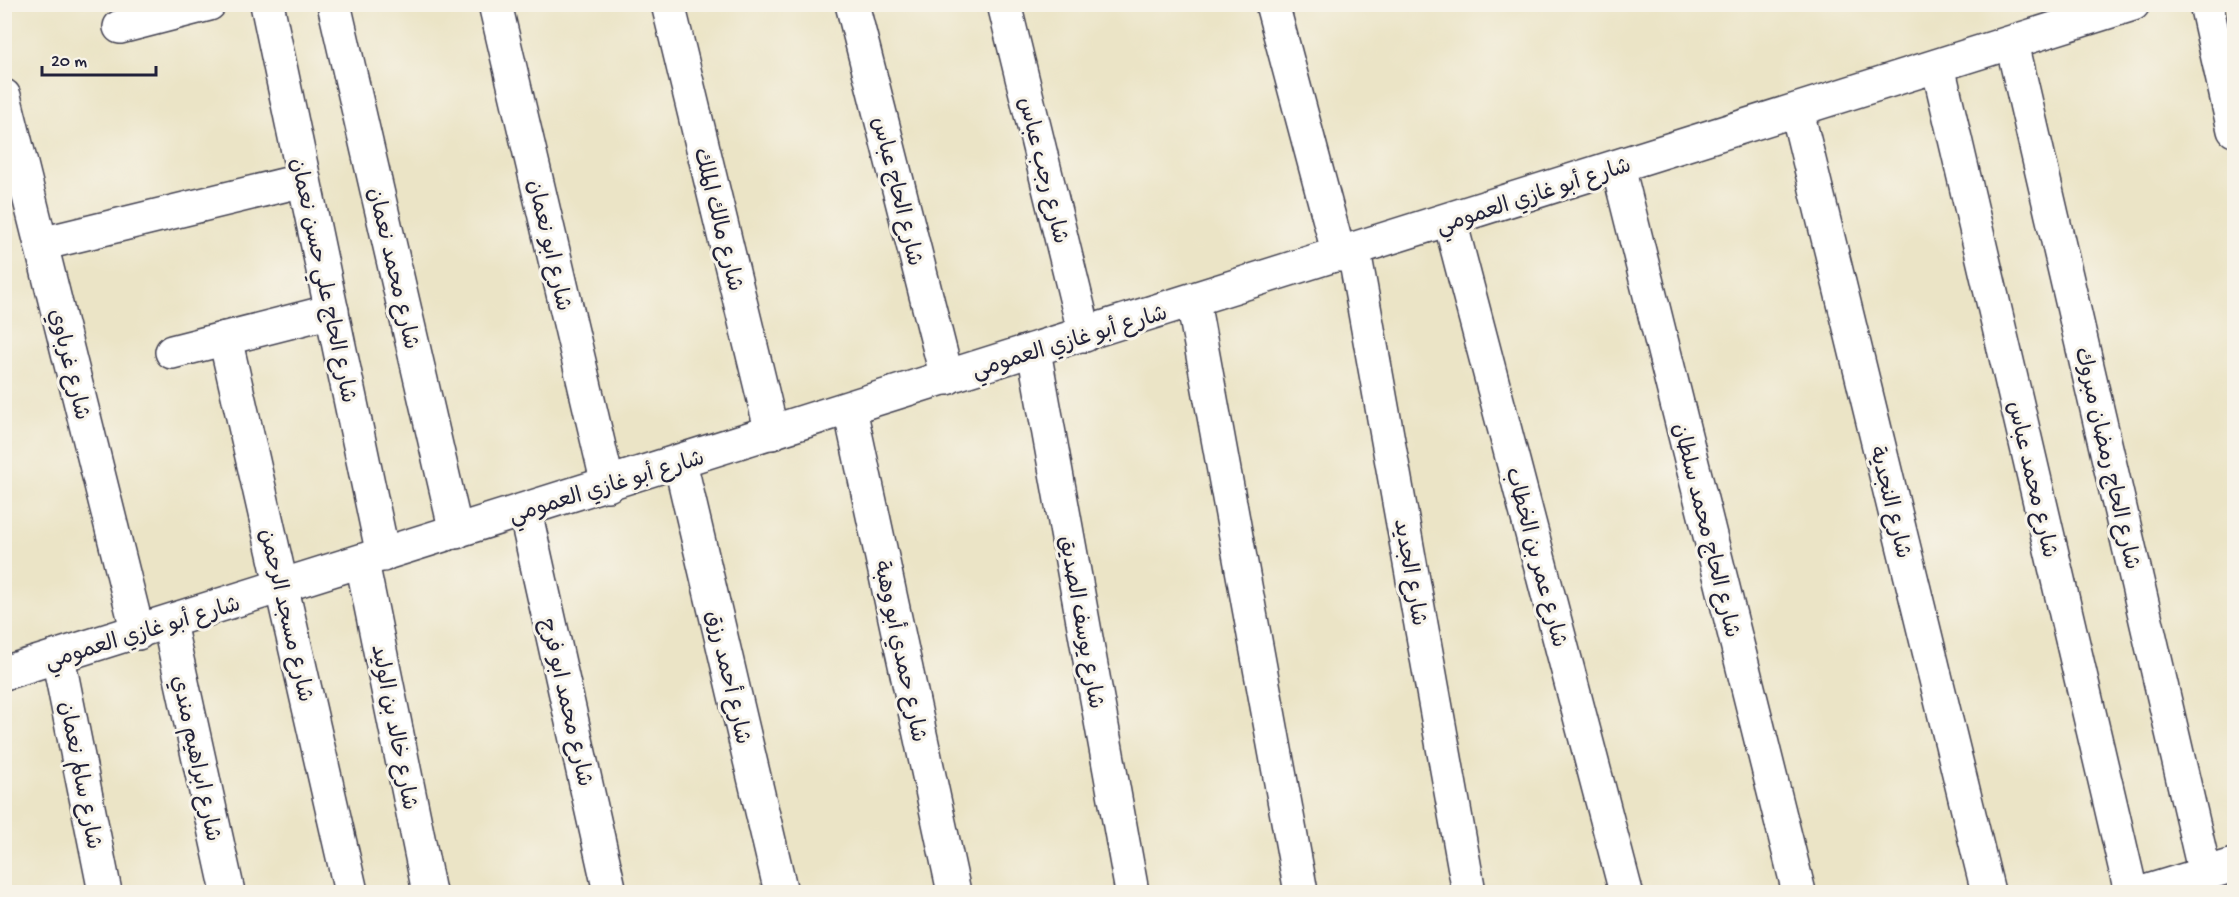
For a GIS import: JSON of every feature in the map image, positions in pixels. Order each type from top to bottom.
[{"type":"street","points":[[120,27],[209,4]]},
{"type":"street","name":"شارع الحاج علي حسن نعمان","points":[[267,4],[332,312],[373,558]]},
{"type":"street","name":"شارع محمد نعمان","points":[[334,4],[456,532]]},
{"type":"street","name":"شارع ابو نعمان","points":[[495,4],[608,485]]},
{"type":"street","name":"شارع مالك الملك","points":[[668,4],[772,434]]},
{"type":"street","name":"شارع الحاج عباس","points":[[852,4],[947,378]]},
{"type":"street","name":"شارع رجب عباس","points":[[1004,4],[1085,335]]},
{"type":"street","name":"شارع الجديد","points":[[1272,4],[1346,253],[1469,892]]},
{"type":"street","name":"شارع أبو غازي العمومي","points":[[4,674],[1450,221],[2133,4]]},
{"type":"street","points":[[2206,4],[2235,130]]},
{"type":"street","name":"شارع الحاج رمضان مبروك","points":[[2012,43],[2220,869]]},
{"type":"street","name":"شارع محمد عباس","points":[[1938,66],[2131,892]]},
{"type":"street","name":"شارع غرباوي","points":[[4,96],[41,244],[153,628]]},
{"type":"street","name":"شارع النجدية","points":[[1797,111],[1988,892]]},
{"type":"street","name":"شارع الحاج محمد سلطان","points":[[1618,167],[1799,892]]},
{"type":"street","points":[[41,244],[304,180]]},
{"type":"street","name":"شارع عمر بن الخطاب","points":[[1450,221],[1626,892]]},
{"type":"street","points":[[1193,301],[1301,892]]},
{"type":"street","points":[[172,352],[332,312]]},
{"type":"street","name":"شارع مسجد الرحمن","points":[[225,338],[351,892]]},
{"type":"street","name":"شارع يوسف الصديق","points":[[1034,351],[1132,892]]},
{"type":"street","name":"شارع حمدي أبو وهبة","points":[[850,409],[954,892]]},
{"type":"street","name":"شارع أحمد رزق","points":[[680,462],[781,892]]},
{"type":"street","name":"شارع محمد ابو فرج","points":[[525,511],[610,892]]},
{"type":"street","name":"شارع خالد بن الوليد","points":[[373,558],[429,892]]},
{"type":"street","name":"شارع ابراهيم مندي","points":[[153,628],[228,892]]},
{"type":"street","name":"شارع سالم نعمان","points":[[58,657],[105,892]]},
{"type":"street","points":[[2145,892],[2220,869]]}]
